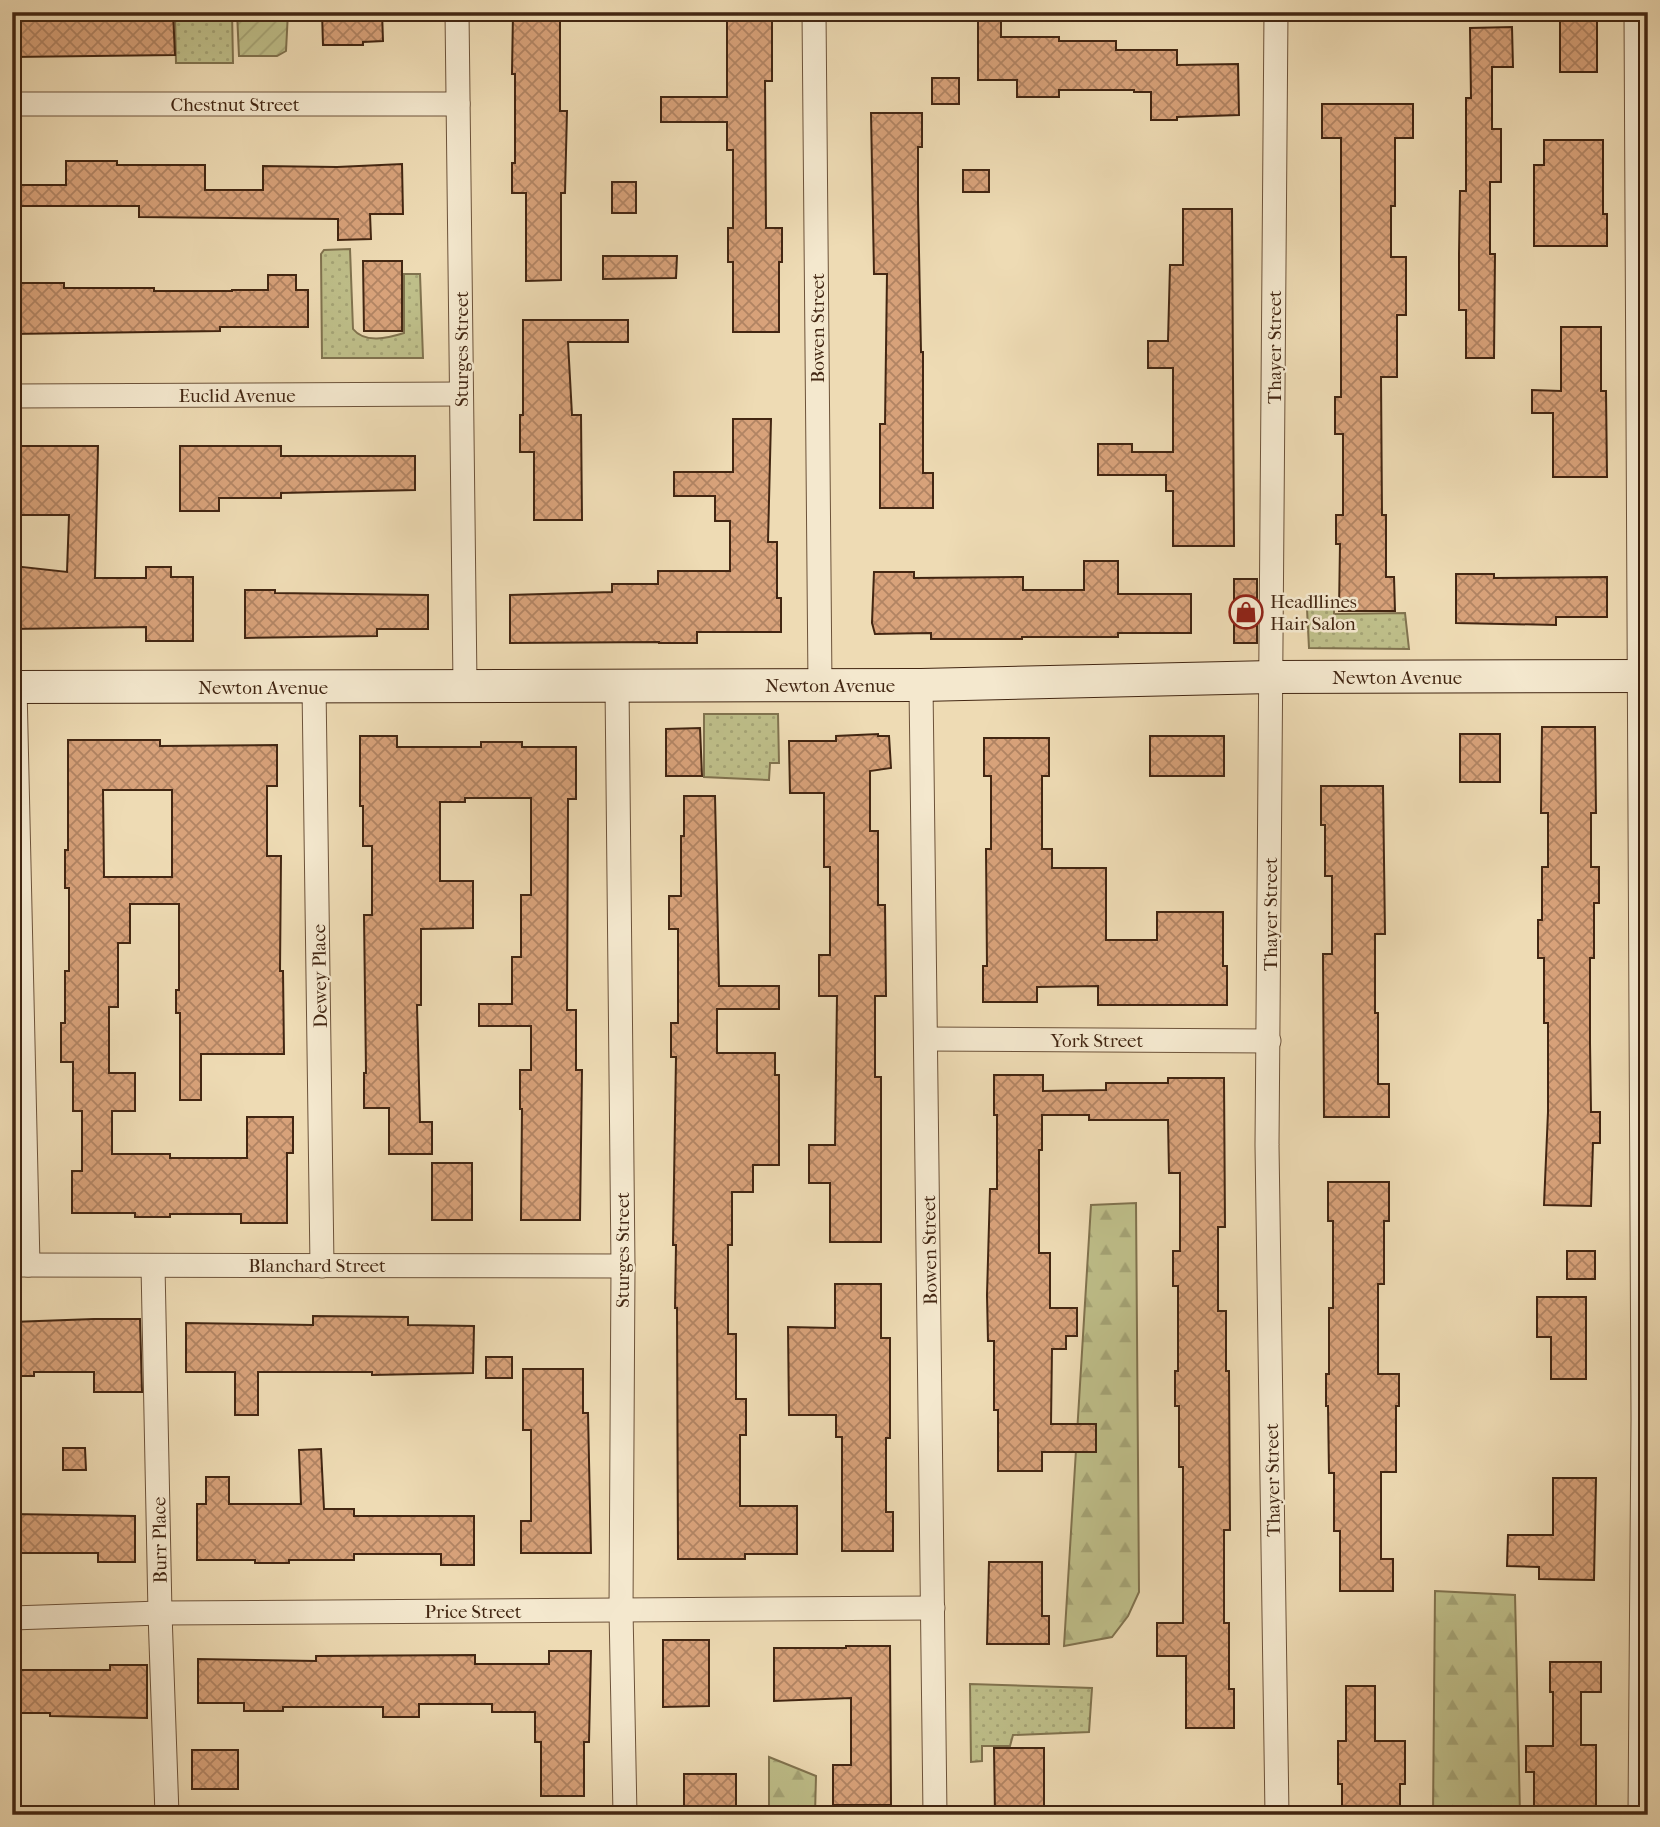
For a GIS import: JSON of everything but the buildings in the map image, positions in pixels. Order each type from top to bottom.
[{"type":"street","name":"Sturges Street","points":[[457,12],[465,685]]},
{"type":"street","name":"Bowen Street","points":[[814,12],[820,685]]},
{"type":"street","name":"Thayer Street","points":[[1276,12],[1267,1145],[1278,1815]]},
{"type":"street","points":[[1636,12],[1644,676],[1640,1815]]},
{"type":"street","name":"Chestnut Street","points":[[12,104],[458,104]]},
{"type":"street","name":"Euclid Avenue","points":[[12,396],[461,394]]},
{"type":"street","name":"Newton Avenue","points":[[13,687],[921,685],[1272,677],[1644,676]]},
{"type":"street","name":"Sturges Street","points":[[617,685],[623,1266],[621,1610],[625,1815]]},
{"type":"street","name":"Bowen Street","points":[[921,685],[935,1815]]},
{"type":"street","name":"Dewey Place","points":[[314,686],[322,1266]]},
{"type":"street","points":[[13,687],[20,1265]]},
{"type":"street","name":"York Street","points":[[926,1039],[1269,1041]]},
{"type":"street","name":"Blanchard Street","points":[[20,1265],[623,1266]]},
{"type":"street","name":"Burr Place","points":[[153,1266],[167,1815]]},
{"type":"street","name":"Price Street","points":[[12,1618],[160,1613],[933,1608]]},
{"type":"green space","points":[[175,12],[232,12],[233,63],[176,63]]},
{"type":"green space","points":[[237,12],[288,12],[286,51],[277,56],[239,56]]},
{"type":"green space","points":[[350,249],[353,329],[364,337],[384,338],[404,333],[404,274],[420,274],[423,358],[322,358],[321,254],[324,250]]},
{"type":"green space","points":[[1334,607],[1334,614],[1405,613],[1409,649],[1309,648],[1307,609]]},
{"type":"green space","points":[[704,714],[778,714],[779,763],[770,763],[769,780],[704,777]]},
{"type":"green space","points":[[1136,1203],[1139,1592],[1128,1616],[1112,1637],[1064,1646],[1091,1205]]},
{"type":"green space","points":[[1435,1591],[1515,1595],[1520,1815],[1433,1815]]},
{"type":"green space","points":[[970,1684],[1092,1688],[1089,1732],[1013,1735],[1010,1746],[982,1746],[982,1761],[971,1762]]},
{"type":"green space","points":[[769,1757],[816,1776],[815,1815],[769,1815]]},
{"type":"place","name":"Headllines Hair Salon","points":[[1246,612]]}]
